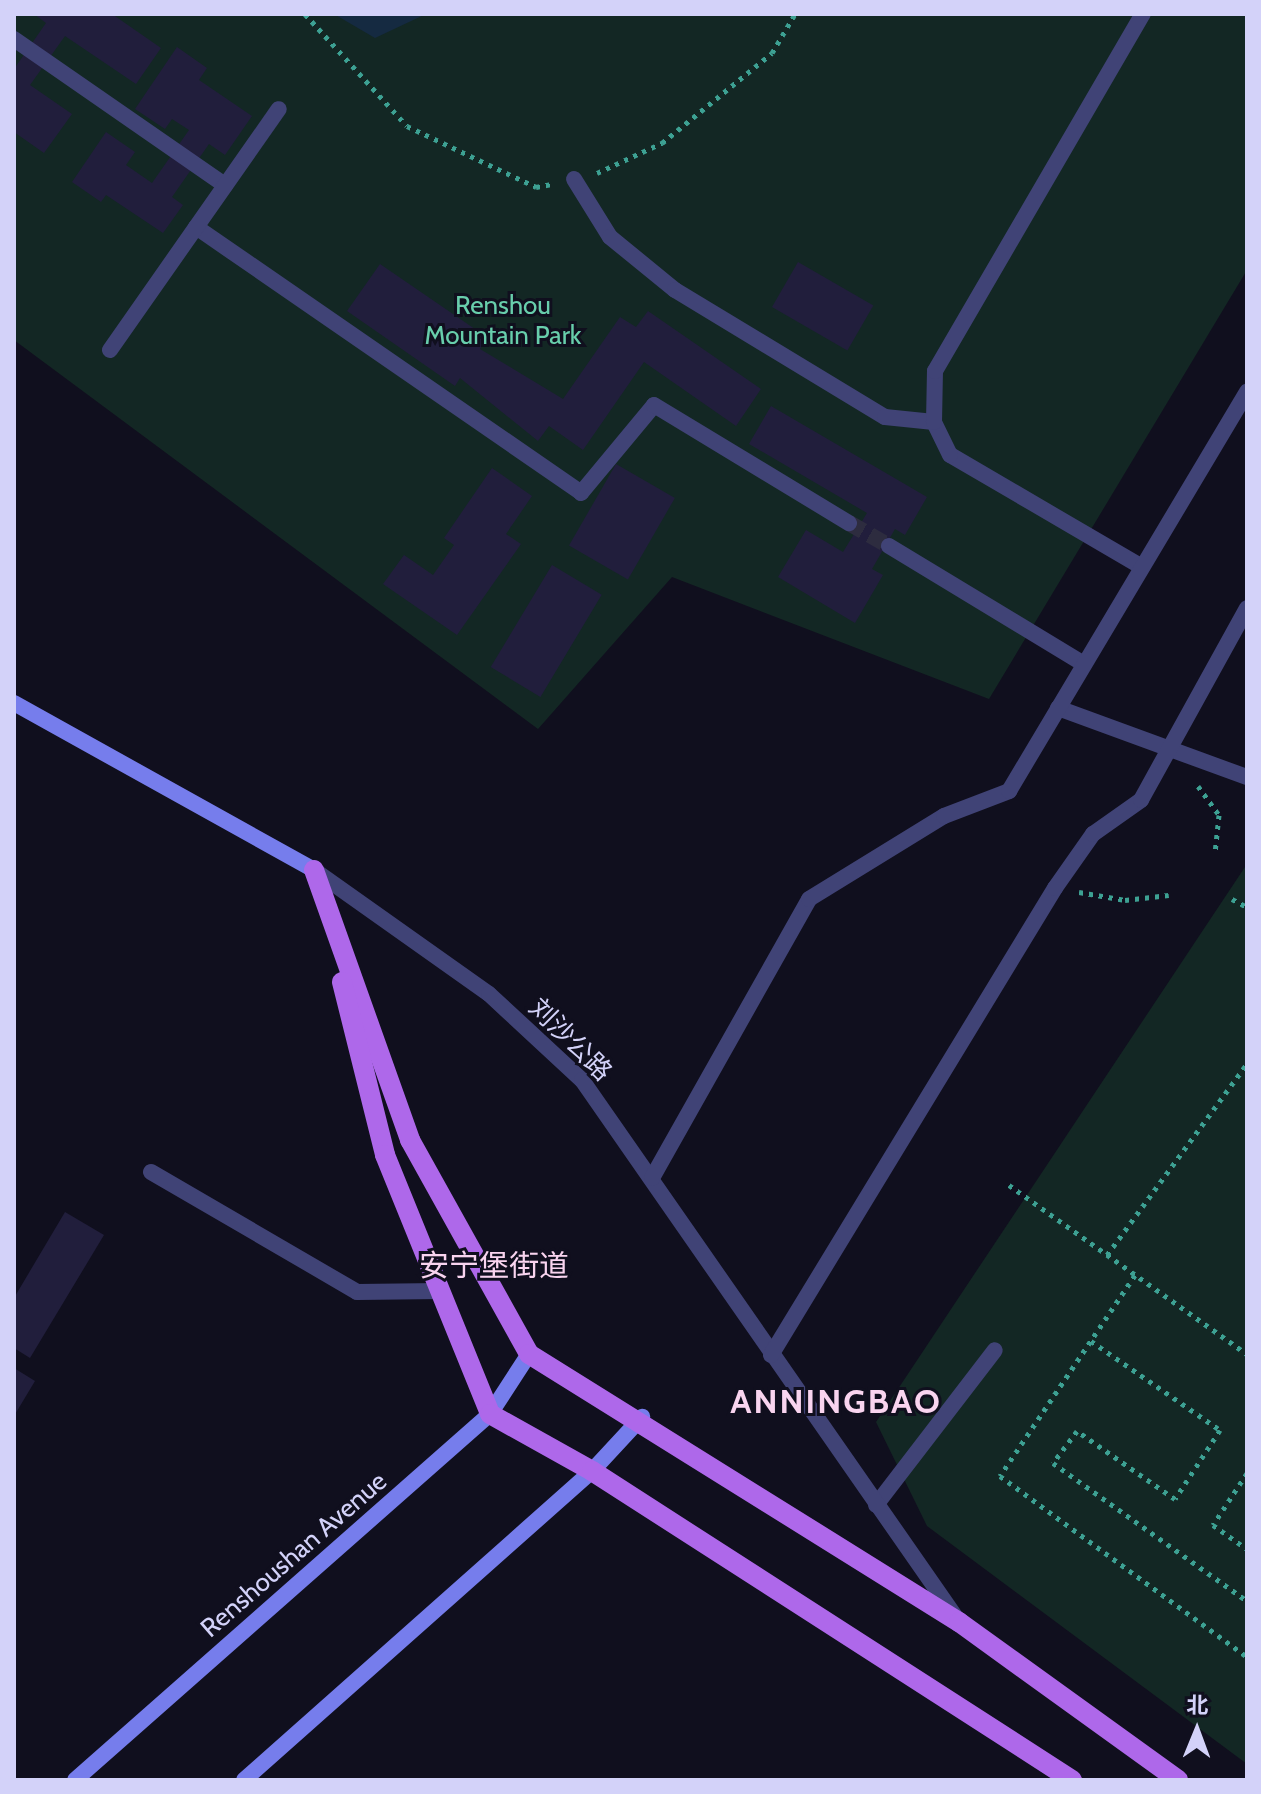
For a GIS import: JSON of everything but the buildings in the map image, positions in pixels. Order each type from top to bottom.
[{"type":"main road","name":"刘沙公路","points":[[14,703],[314,870]]},
{"type":"main road","points":[[314,870],[385,1155],[490,1414],[592,1471],[1072,1780]]},
{"type":"main road","points":[[314,870],[410,1140],[529,1354],[642,1417],[959,1622],[1178,1780]]},
{"type":"main road","name":"Renshoushan Avenue","points":[[75,1780],[490,1414],[529,1354]]},
{"type":"main road","points":[[244,1780],[592,1471],[642,1417]]},
{"type":"street","points":[[1142,567],[950,455],[934,422],[935,371],[1143,14]]},
{"type":"street","points":[[14,39],[225,185]]},
{"type":"street","points":[[110,350],[279,109]]},
{"type":"street","points":[[574,179],[610,237],[675,290],[885,417],[934,422]]},
{"type":"street","points":[[196,227],[581,493],[654,405],[849,523]]},
{"type":"street","points":[[652,1178],[809,899],[944,816],[1009,791],[1247,392]]},
{"type":"street","points":[[889,546],[1084,664]]},
{"type":"street","points":[[771,1355],[1055,888],[1093,834],[1141,800],[1164,747],[1247,608]]},
{"type":"street","points":[[1058,708],[1247,777]]},
{"type":"street","name":"刘沙公路","points":[[314,870],[489,994],[582,1080],[959,1622]]},
{"type":"street","points":[[151,1172],[357,1292],[440,1291]]},
{"type":"street","points":[[876,1505],[995,1350]]},
{"type":"path","points":[[305,14],[407,126],[536,187],[574,179],[662,143],[772,53],[795,14]]},
{"type":"path","points":[[1164,747],[1219,815],[1215,854]]},
{"type":"path","points":[[1055,888],[1125,900],[1169,895]]},
{"type":"path","points":[[1232,899],[1247,907]]},
{"type":"path","points":[[1107,1255],[1247,1064]]},
{"type":"path","points":[[1009,1185],[1247,1353]]},
{"type":"path","points":[[1135,1275],[1000,1476],[1247,1657]]},
{"type":"path","points":[[1091,1341],[1220,1430],[1175,1499],[1077,1431],[1053,1463],[1247,1601]]},
{"type":"path","points":[[1246,1546],[1213,1525],[1247,1473]]},
{"type":"green space","name":"Renshou Mountain Park","points":[[14,14],[1247,14],[1247,270],[989,699],[672,577],[538,729],[14,340]]},
{"type":"green space","points":[[1247,864],[1247,1764],[927,1526],[876,1422]]},
{"type":"water","points":[[334,14],[426,14],[375,38]]},
{"type":"tunnel","points":[[849,523],[889,546]]},
{"type":"district","name":"安宁堡街道","points":[[494,1266]]},
{"type":"district","name":"ANNINGBAO","points":[[836,1402]]}]
